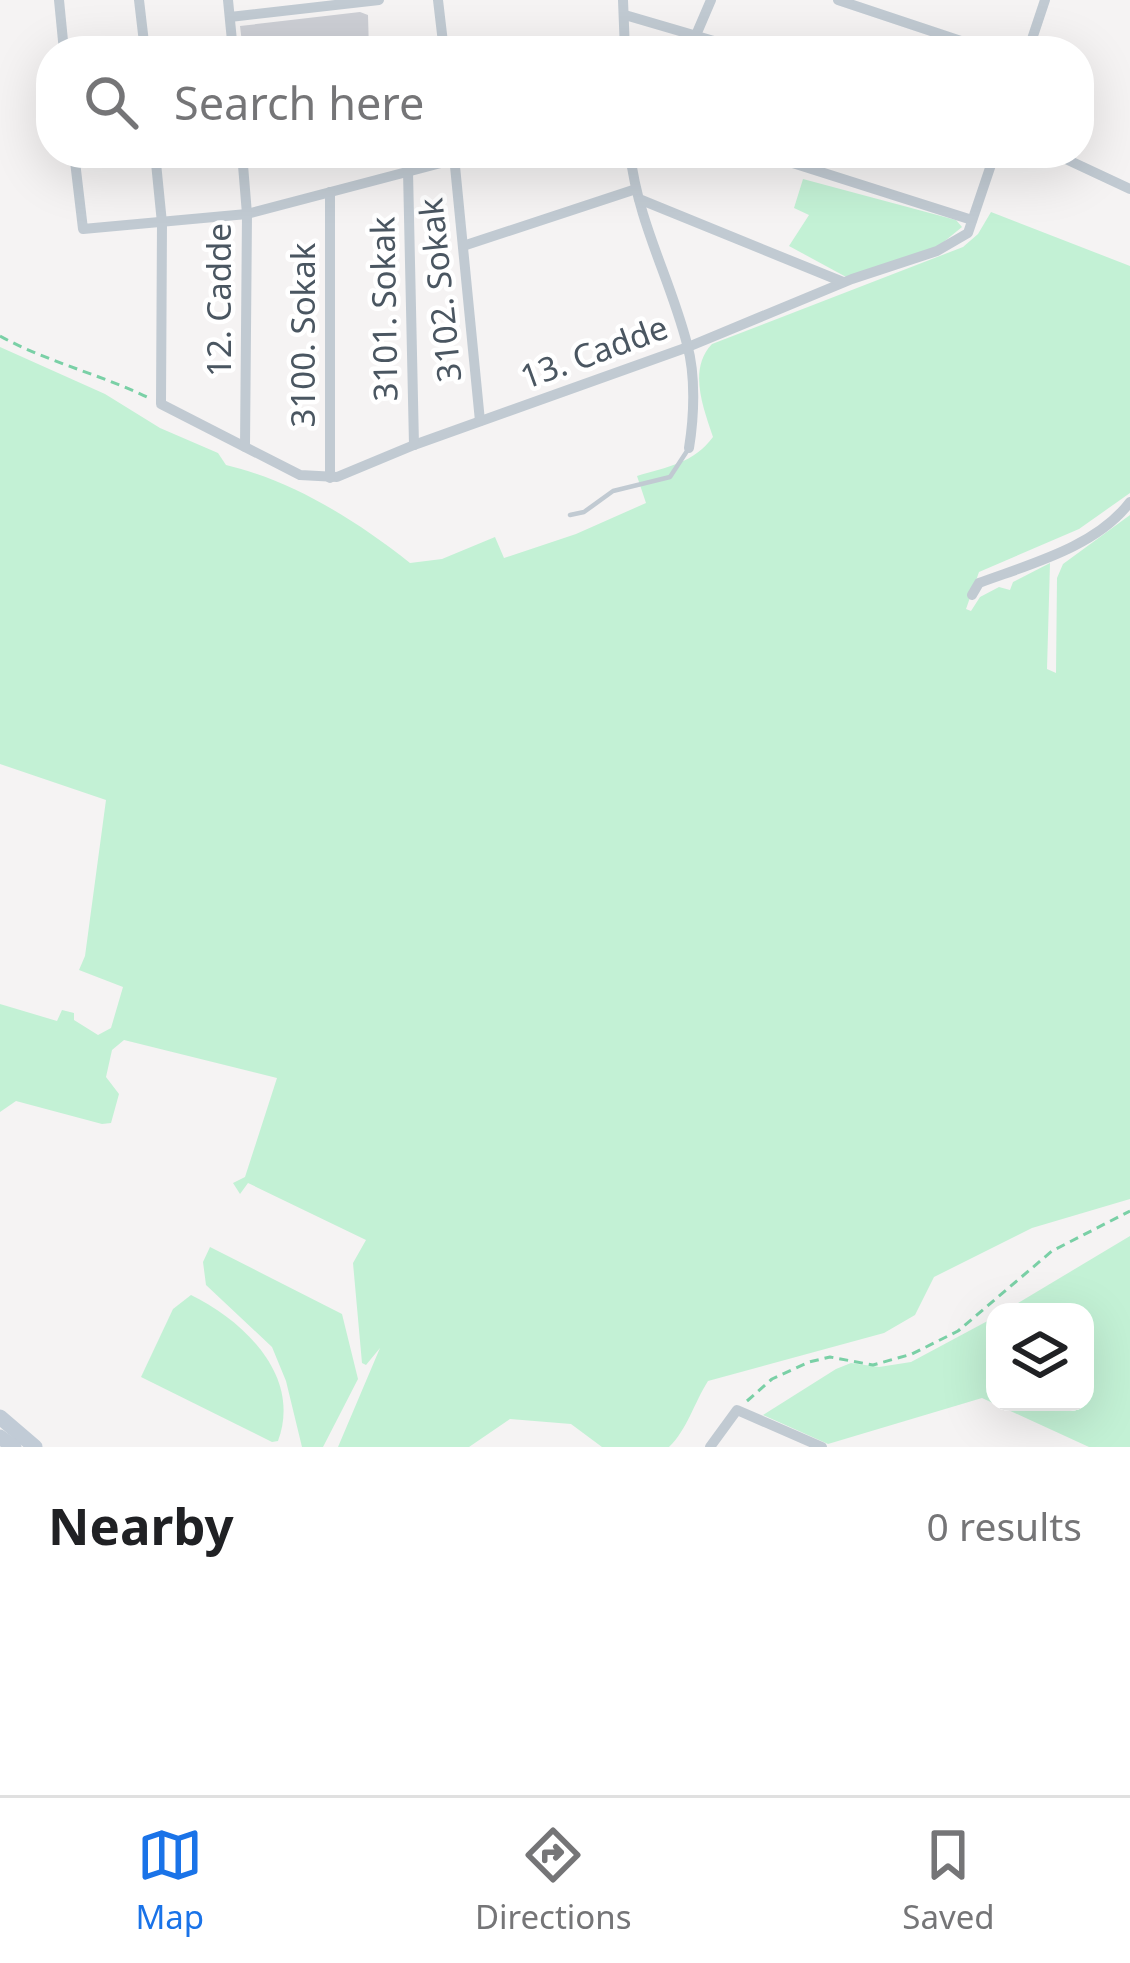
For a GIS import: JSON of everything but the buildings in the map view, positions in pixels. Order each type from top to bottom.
[{"type":"main road","points":[[0,1418],[35,1447]]},
{"type":"main road","points":[[0,1437],[14,1447]]},
{"type":"street","points":[[59,0],[63,36]]},
{"type":"street","points":[[140,0],[144,36]]},
{"type":"street","points":[[229,0],[232,36]]},
{"type":"street","points":[[230,16],[379,0]]},
{"type":"street","points":[[439,0],[442,36]]},
{"type":"street","points":[[622,0],[625,36]]},
{"type":"street","points":[[696,35],[710,0]]},
{"type":"street","points":[[838,0],[946,36]]},
{"type":"street","points":[[1033,36],[1046,0]]},
{"type":"street","points":[[625,15],[699,36]]},
{"type":"street","points":[[76,168],[83,229],[247,214],[417,168]]},
{"type":"street","points":[[156,168],[162,223],[161,404],[300,476],[330,478]]},
{"type":"street","name":"12. Cadde","points":[[243,168],[245,447]]},
{"type":"street","name":"3102. Sokak","points":[[455,168],[480,421]]},
{"type":"street","points":[[633,168],[648,238],[688,347],[693,422],[689,448]]},
{"type":"street","points":[[808,168],[972,220],[989,168]]},
{"type":"street","points":[[1086,168],[1130,188]]},
{"type":"street","name":"3101. Sokak","points":[[408,171],[414,445]]},
{"type":"street","name":"3100. Sokak","points":[[330,192],[330,478]]},
{"type":"street","points":[[463,247],[638,194],[843,282]]},
{"type":"street","name":"13. Cadde","points":[[330,478],[688,347],[843,282],[937,251],[968,233],[972,220]]},
{"type":"street","points":[[972,596],[980,583],[1088,536],[1130,502]]},
{"type":"street","points":[[710,1447],[737,1410],[822,1447]]},
{"type":"lane","points":[[570,515],[584,512],[614,491],[670,477],[689,448]]},
{"type":"path","points":[[0,336],[161,404]]},
{"type":"path","points":[[737,1410],[772,1379],[808,1362],[830,1358],[873,1365],[912,1354],[958,1331],[1052,1251],[1130,1211]]},
{"type":"green space","points":[[803,179],[956,220],[962,227],[935,249],[848,278],[789,246],[809,215],[794,208]]},
{"type":"green space","points":[[991,212],[1130,266],[1130,493],[1079,529],[979,572],[966,609],[971,611],[980,597],[999,587],[1010,590],[1013,582],[1050,563],[1047,669],[1056,673],[1057,578],[1063,564],[1130,515],[1130,1199],[1032,1228],[934,1277],[915,1315],[884,1333],[708,1381],[669,1447],[602,1447],[571,1424],[510,1419],[469,1447],[338,1447],[380,1348],[366,1365],[362,1363],[353,1263],[366,1240],[248,1183],[240,1194],[233,1183],[245,1177],[277,1078],[124,1040],[112,1050],[106,1077],[119,1094],[111,1123],[16,1101],[0,1112],[0,1004],[57,1021],[62,1010],[74,1013],[74,1020],[98,1035],[111,1028],[123,987],[79,970],[85,956],[106,800],[0,764],[0,347],[105,394],[160,428],[218,453],[226,465],[323,504],[410,563],[442,559],[495,537],[504,558],[576,534],[646,503],[637,476],[679,463],[706,446],[713,437],[699,377],[712,344],[963,247]]},
{"type":"green space","points":[[1130,1236],[1130,1447],[1089,1447],[1010,1411],[1094,1411],[1094,1303],[1018,1303]]},
{"type":"green space","points":[[210,1247],[342,1314],[358,1379],[323,1447],[302,1447],[286,1381],[272,1347],[206,1285],[203,1262]]},
{"type":"green space","points":[[191,1295],[248,1335],[275,1373],[282,1394],[278,1441],[141,1377],[173,1309]]},
{"type":"green space","points":[[986,1322],[986,1400],[828,1444],[763,1415],[851,1363],[879,1367],[911,1362]]}]
